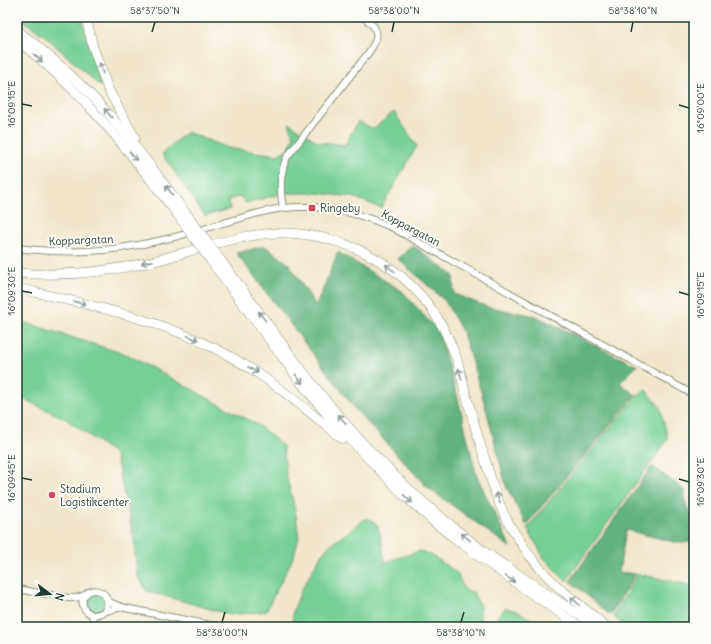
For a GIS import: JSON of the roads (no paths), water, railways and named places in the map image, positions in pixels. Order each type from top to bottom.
[{"type":"highway","points":[[86,17],[93,47],[108,89],[150,165],[184,217],[303,385],[334,423],[406,497],[435,522],[503,574],[580,627]]},
{"type":"highway","points":[[17,30],[65,70],[104,109],[150,165]]},
{"type":"highway","points":[[17,40],[59,76],[97,114],[184,217]]},
{"type":"highway","points":[[17,273],[68,274],[121,268],[246,236],[273,233],[297,233],[320,237],[342,243],[377,259],[401,276],[418,292],[431,308],[444,330],[454,352],[492,484],[504,515],[518,539],[537,564],[555,584],[607,627]]},
{"type":"highway","points":[[215,259],[340,418],[374,455],[409,489],[476,544],[597,627]]},
{"type":"highway","points":[[17,288],[141,319],[166,327],[220,351],[270,381],[371,461]]},
{"type":"highway","points":[[549,606],[570,627]]},
{"type":"street","points":[[283,208],[280,186],[281,173],[287,157],[376,42],[376,32],[374,27],[364,17]]},
{"type":"street","name":"Koppargatan","points":[[17,248],[65,252],[125,248],[150,243],[283,208],[320,208],[340,210],[375,220],[390,227],[562,321],[694,396]]},
{"type":"street","points":[[17,589],[68,598],[76,598],[98,590],[103,592],[107,600],[108,604],[104,612]]},
{"type":"street","points":[[85,594],[83,597],[83,605],[87,612],[93,615],[112,608],[125,608]]},
{"type":"street","points":[[68,598],[83,605]]},
{"type":"street","points":[[107,600],[117,606],[125,608],[221,627]]},
{"type":"street","points":[[91,627],[93,615]]},
{"type":"place","name":"Ringeby","points":[[312,208]]},
{"type":"place","name":"Stadium Logistikcenter","points":[[52,495]]}]
